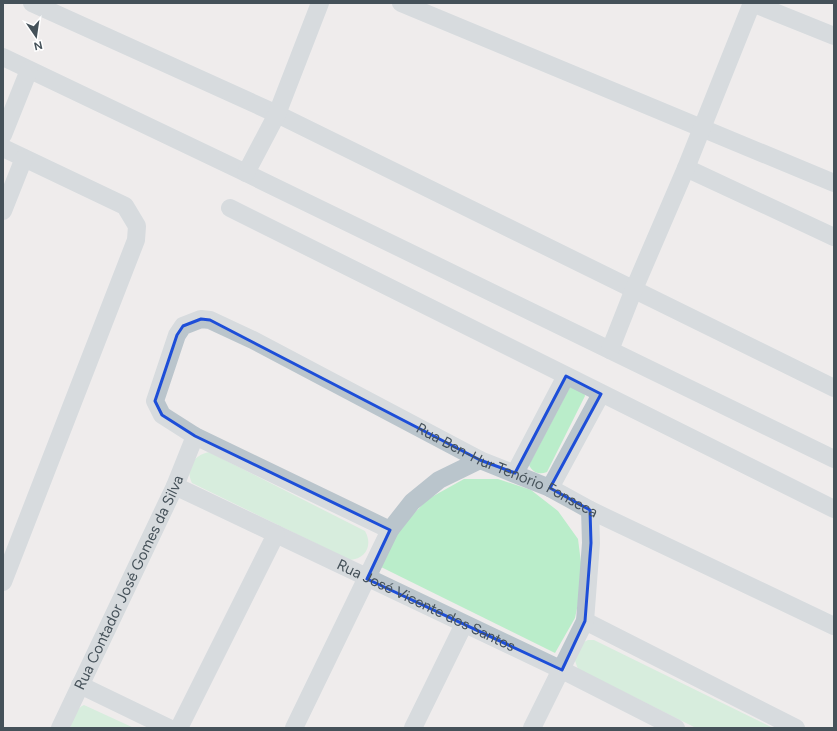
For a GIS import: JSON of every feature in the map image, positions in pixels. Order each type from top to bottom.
[{"type":"street","points":[[32,3],[277,114],[834,388]]},
{"type":"street","points":[[246,173],[277,114],[320,3]]},
{"type":"street","points":[[401,3],[834,183]]},
{"type":"street","points":[[610,350],[634,289],[686,168],[752,3],[834,36]]},
{"type":"street","points":[[5,63],[29,70],[246,173],[834,459]]},
{"type":"street","points":[[3,135],[29,70]]},
{"type":"street","points":[[3,148],[125,206],[137,226],[136,240],[3,582]]},
{"type":"street","points":[[3,211],[24,158]]},
{"type":"street","points":[[686,168],[834,237]]},
{"type":"street","points":[[230,208],[834,509]]},
{"type":"street","name":"Rua Ben-Hur Tenório Fonseca","points":[[195,436],[162,415],[155,401],[177,336],[183,326],[201,318],[210,320],[253,340],[480,460],[550,488],[590,510],[834,626]]},
{"type":"street","points":[[515,473],[566,376]]},
{"type":"street","points":[[550,488],[601,394]]},
{"type":"street","points":[[195,436],[390,530]]},
{"type":"street","name":"Rua Contador José Gomes da Silva","points":[[60,728],[175,486],[195,436]]},
{"type":"street","points":[[294,728],[390,530],[412,502],[439,480],[480,460]]},
{"type":"street","name":"Rua José Vicente dos Santos","points":[[175,486],[367,579],[562,670],[654,723],[676,728]]},
{"type":"street","points":[[532,728],[585,621],[591,543],[590,510]]},
{"type":"street","points":[[179,728],[276,534]]},
{"type":"street","points":[[585,621],[796,728]]},
{"type":"street","points":[[413,728],[464,624]]},
{"type":"street","points":[[80,685],[169,728]]},
{"type":"highlighted area","points":[[201,319],[210,320],[480,460],[515,473],[566,376],[601,394],[550,488],[590,510],[591,543],[585,621],[562,670],[367,579],[390,530],[195,436],[162,415],[155,401],[177,335],[183,326]]},
{"type":"green space","points":[[570,387],[584,392],[585,396],[547,472],[536,473],[529,465]]},
{"type":"green space","points":[[209,452],[365,531],[368,546],[364,554],[356,559],[350,560],[192,483],[189,473],[192,463],[199,456]]},
{"type":"green space","points":[[464,479],[498,479],[531,490],[558,511],[578,539],[583,579],[575,618],[555,653],[381,567],[399,529],[428,499]]},
{"type":"green space","points":[[588,640],[594,640],[773,728],[696,728],[578,669],[574,658],[582,643]]},
{"type":"green space","points":[[84,705],[134,728],[71,728],[74,714]]}]
